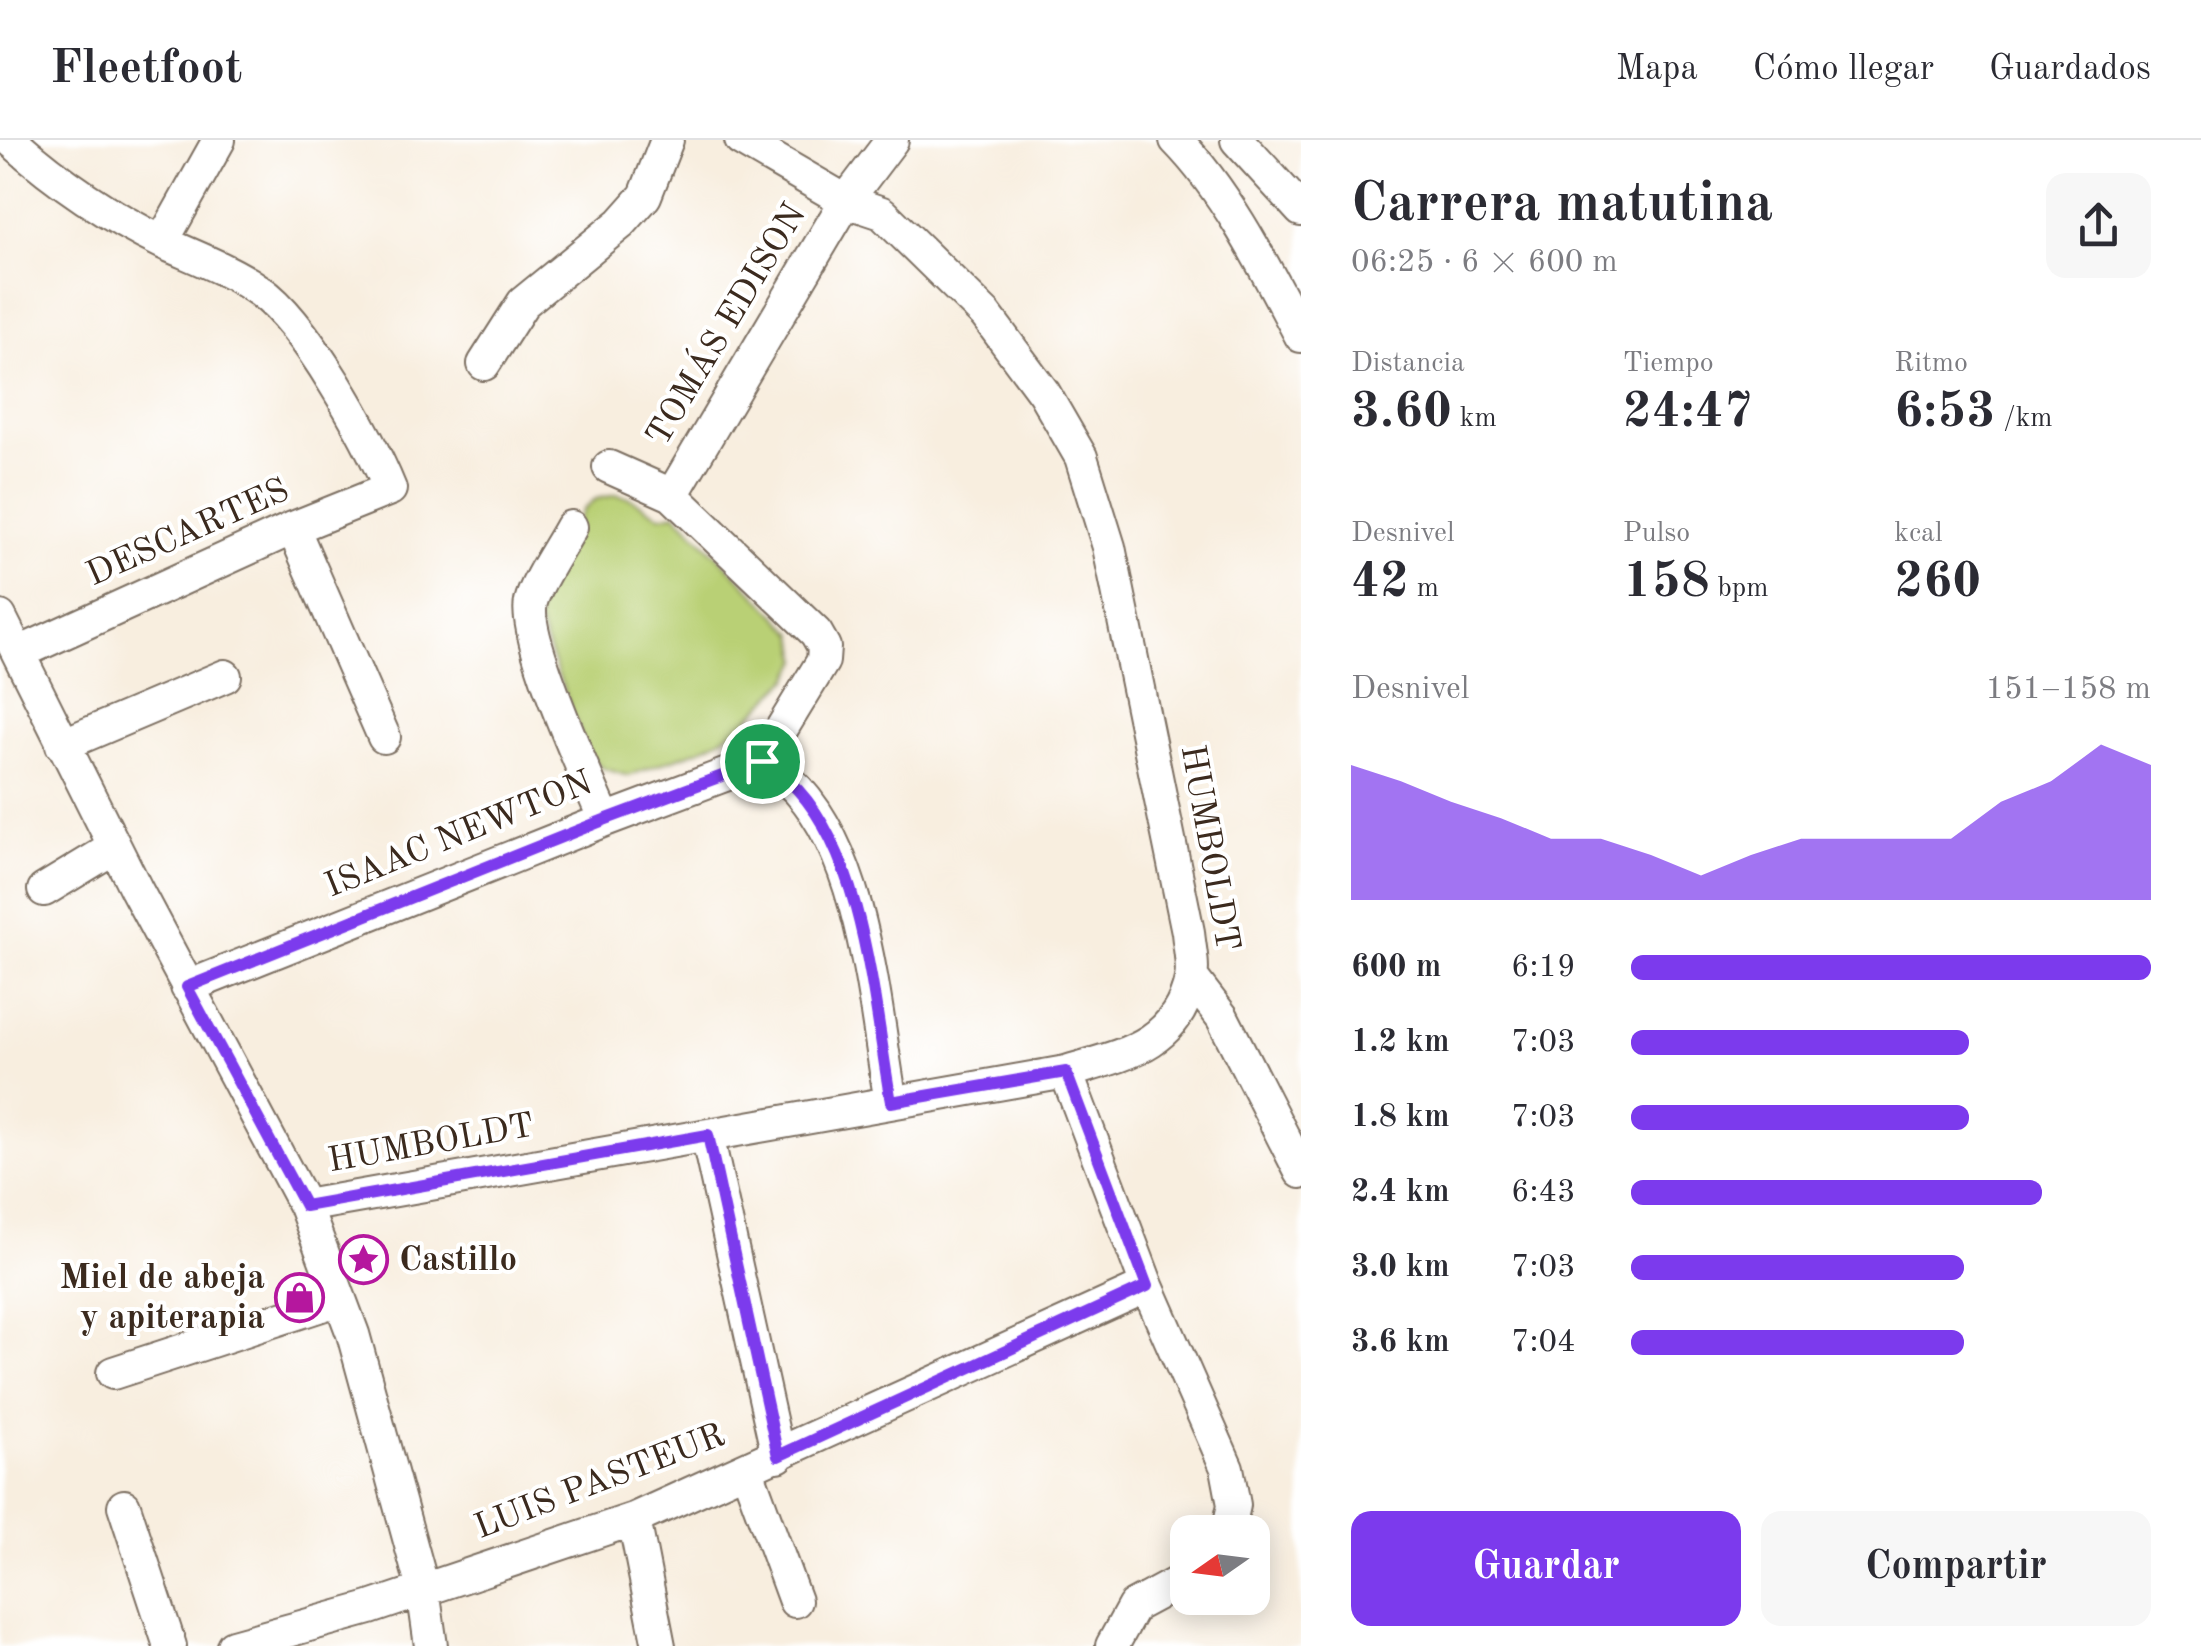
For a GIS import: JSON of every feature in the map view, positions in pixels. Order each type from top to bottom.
[{"type":"street","points":[[11,140],[80,195],[162,242],[220,140]]},
{"type":"street","points":[[484,364],[523,304],[621,224],[646,196],[666,140]]},
{"type":"street","name":"HUMBOLDT","points":[[305,1206],[1066,1072],[1133,1052],[1162,1035],[1175,1017],[1192,978],[1188,932],[1109,547],[1081,457],[1044,393],[986,315],[882,214],[846,201],[741,140]]},
{"type":"street","name":"TOMÁS EDISON","points":[[609,467],[672,495],[846,201],[892,140]]},
{"type":"street","points":[[1176,140],[1193,157],[1261,260],[1301,336]]},
{"type":"street","points":[[1237,140],[1301,210]]},
{"type":"street","name":"DESCARTES","points":[[19,653],[292,528],[390,489],[378,459],[338,390],[292,323],[264,292],[214,264],[162,242]]},
{"type":"street","points":[[672,495],[816,632],[824,647],[822,660],[762,761],[798,789],[824,827],[845,870],[859,918],[891,1102]]},
{"type":"street","points":[[571,527],[530,603],[540,660],[604,820]]},
{"type":"street","points":[[292,528],[384,737]]},
{"type":"street","points":[[0,617],[114,847],[305,1206],[354,1334],[423,1589],[432,1646]]},
{"type":"street","points":[[62,745],[225,676]]},
{"type":"street","name":"ISAAC NEWTON","points":[[187,987],[762,761]]},
{"type":"street","points":[[44,890],[114,847]]},
{"type":"street","points":[[1192,978],[1222,1017],[1301,1172]]},
{"type":"street","points":[[1066,1072],[1147,1286],[1227,1468],[1234,1505],[1232,1515]]},
{"type":"street","points":[[708,1135],[778,1456]]},
{"type":"street","name":"LUIS PASTEUR","points":[[233,1646],[370,1608],[634,1519],[1147,1286]]},
{"type":"street","points":[[114,1373],[340,1298]]},
{"type":"street","points":[[747,1470],[795,1601]]},
{"type":"street","points":[[124,1506],[170,1646]]},
{"type":"street","points":[[634,1519],[660,1646]]},
{"type":"street","points":[[1112,1646],[1134,1606],[1170,1587]]},
{"type":"green space","points":[[616,495],[630,498],[661,516],[675,513],[795,634],[799,660],[789,679],[724,737],[628,776],[602,768],[589,756],[538,622],[539,597],[583,510],[596,499]]},
{"type":"place","name":"Castillo","points":[[364,1260]]},
{"type":"place","name":"Miel de abeja y apiterapia","points":[[300,1298]]},
{"type":"route","points":[[762,761],[798,789],[824,827],[845,870],[859,918],[891,1102],[1066,1072],[1147,1286],[778,1456],[708,1135],[305,1206],[187,987],[762,761]]}]
